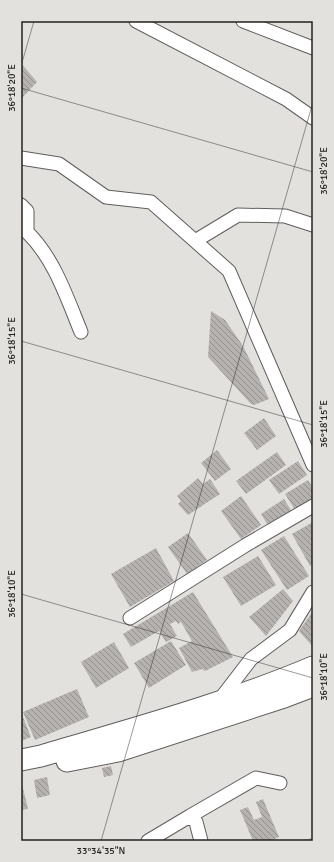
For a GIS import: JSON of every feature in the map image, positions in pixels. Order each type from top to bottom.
[{"type":"main road","points":[[21,760],[41,756],[217,703],[278,682],[313,667]]},
{"type":"main road","points":[[21,770],[118,751],[284,697],[313,686]]},
{"type":"street","points":[[136,21],[286,99],[313,118]]},
{"type":"street","points":[[243,21],[313,48]]},
{"type":"street","points":[[21,158],[60,164],[106,197],[150,202],[230,271],[313,465]]},
{"type":"street","points":[[21,205],[27,211],[27,232],[36,241],[58,278],[81,332]]},
{"type":"street","points":[[195,241],[238,215],[285,216],[313,225]]},
{"type":"street","points":[[130,618],[246,545],[313,506]]},
{"type":"street","points":[[217,703],[251,659],[290,630],[313,592]]},
{"type":"street","points":[[148,841],[256,778],[280,783]]},
{"type":"street","points":[[190,816],[196,822],[200,841]]},
{"type":"building","points":[[21,63],[37,82],[21,99]]},
{"type":"building","points":[[211,311],[225,320],[243,346],[269,399],[254,405],[251,404],[208,357]]},
{"type":"building","points":[[264,418],[276,436],[257,450],[244,433]]},
{"type":"building","points":[[217,450],[231,469],[215,481],[201,463]]},
{"type":"building","points":[[277,452],[286,465],[246,494],[236,481]]},
{"type":"building","points":[[298,461],[307,475],[279,494],[269,480]]},
{"type":"building","points":[[198,478],[203,484],[210,479],[220,494],[188,515],[178,504],[181,501],[177,496]]},
{"type":"building","points":[[308,480],[313,488],[313,498],[295,510],[285,494]]},
{"type":"building","points":[[241,496],[261,525],[241,539],[221,511]]},
{"type":"building","points":[[284,499],[292,512],[269,527],[261,514]]},
{"type":"building","points":[[313,522],[313,564],[310,566],[292,534]]},
{"type":"building","points":[[188,533],[207,560],[187,574],[168,547]]},
{"type":"building","points":[[284,536],[309,576],[287,590],[261,550]]},
{"type":"building","points":[[156,548],[174,581],[130,607],[111,574]]},
{"type":"building","points":[[258,556],[276,585],[241,606],[223,577]]},
{"type":"building","points":[[283,589],[293,601],[266,636],[249,617]]},
{"type":"building","points":[[193,592],[233,657],[205,671],[202,669],[192,672],[179,648],[192,641],[181,622],[178,624],[176,621],[170,624],[177,636],[166,642],[159,631],[131,647],[123,634]]},
{"type":"building","points":[[313,611],[313,647],[299,631]]},
{"type":"building","points":[[171,641],[186,665],[149,688],[134,663]]},
{"type":"building","points":[[114,642],[129,668],[96,688],[81,662]]},
{"type":"building","points":[[77,689],[89,717],[35,740],[23,712]]},
{"type":"building","points":[[21,712],[31,737],[21,741]]},
{"type":"building","points":[[111,766],[113,775],[104,777],[102,768]]},
{"type":"building","points":[[47,777],[50,795],[37,798],[34,780]]},
{"type":"building","points":[[21,780],[28,809],[21,810]]},
{"type":"building","points":[[263,799],[279,837],[270,841],[253,841],[240,810],[248,807],[254,820],[262,817],[256,802]]},
{"type":"building","points":[[313,838],[313,841],[303,841],[303,840]]}]
